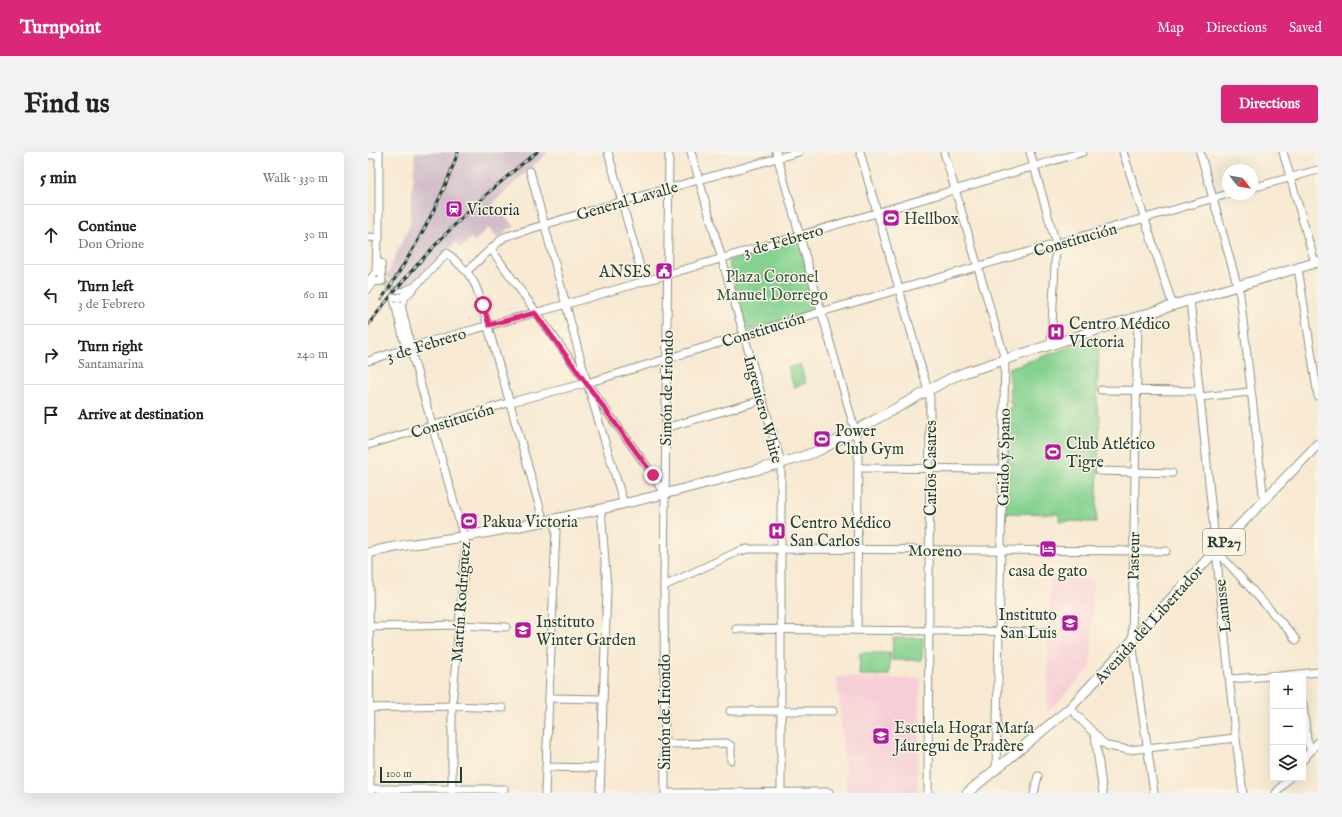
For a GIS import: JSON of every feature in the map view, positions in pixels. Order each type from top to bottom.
[{"type":"main road","points":[[369,553],[393,547],[548,521],[664,494],[810,455],[856,432],[951,378],[1005,359],[1190,300],[1316,263]]},
{"type":"main road","name":"Avenida del Libertador","points":[[967,793],[977,789],[996,770],[1070,708],[1216,550],[1318,446]]},
{"type":"street","points":[[608,152],[623,201],[644,281]]},
{"type":"street","name":"Simón de Iriondo","points":[[665,793],[664,494],[669,152]]},
{"type":"street","name":"Ingeniero White","points":[[691,152],[781,463],[781,792]]},
{"type":"street","name":"General Lavalle","points":[[467,271],[504,237],[623,201],[700,180],[776,155],[799,152]]},
{"type":"street","name":"Carlos Casares","points":[[860,152],[929,390],[930,550],[928,793]]},
{"type":"street","name":"Guido y Spano","points":[[944,152],[1005,359],[1002,469],[1002,551],[996,770]]},
{"type":"street","points":[[1030,152],[1056,244],[1051,345]]},
{"type":"street","name":"3 de Febrero","points":[[368,361],[410,347],[567,304],[1084,152]]},
{"type":"street","points":[[1123,152],[1173,306]]},
{"type":"street","points":[[1200,152],[1240,295],[1250,392],[1264,501]]},
{"type":"street","points":[[1283,152],[1316,263]]},
{"type":"street","points":[[368,155],[379,154],[379,238],[381,245],[382,281],[374,282],[368,289]]},
{"type":"street","points":[[776,155],[858,442],[859,549],[857,630]]},
{"type":"street","points":[[1258,186],[1318,170]]},
{"type":"street","points":[[530,171],[587,383],[624,504]]},
{"type":"street","name":"Constitución","points":[[368,445],[511,402],[587,383],[666,360],[821,312],[1222,196]]},
{"type":"street","points":[[368,237],[379,238]]},
{"type":"street","points":[[368,282],[376,271],[377,244],[379,238]]},
{"type":"street","points":[[491,249],[535,313],[653,475],[664,494]]},
{"type":"street","points":[[447,253],[474,279],[548,521],[556,530],[545,793]]},
{"type":"street","points":[[404,297],[447,253]]},
{"type":"street","points":[[410,347],[398,308],[399,297],[397,291],[403,292],[410,289],[437,259],[447,253]]},
{"type":"street","points":[[1298,268],[1318,396]]},
{"type":"street","name":"Martín Rodríguez","points":[[410,347],[404,341],[394,298],[404,297],[401,305],[410,347],[465,536],[466,545],[452,706],[452,791]]},
{"type":"street","name":"Lanusse","points":[[1190,300],[1236,738],[1244,793]]},
{"type":"street","name":"Pasteur","points":[[1138,317],[1132,642],[1154,793]]},
{"type":"street","points":[[1101,390],[1199,394],[1250,392]]},
{"type":"street","points":[[665,428],[762,400]]},
{"type":"street","points":[[858,468],[1002,469]]},
{"type":"street","points":[[1099,471],[1172,473]]},
{"type":"street","points":[[600,793],[607,588],[601,509]]},
{"type":"street","name":"Moreno","points":[[664,586],[748,548],[1133,552],[1166,551]]},
{"type":"street","points":[[1216,550],[1296,640]]},
{"type":"street","points":[[369,553],[370,790],[452,791],[504,789]]},
{"type":"street","points":[[369,627],[506,627]]},
{"type":"street","points":[[736,629],[1046,632]]},
{"type":"street","points":[[1306,674],[1318,672]]},
{"type":"street","points":[[1230,679],[1270,676]]},
{"type":"street","points":[[550,698],[602,700]]},
{"type":"street","points":[[369,708],[452,706],[503,708]]},
{"type":"street","points":[[1070,708],[1095,735],[1108,746],[1118,749],[1148,749],[1236,738]]},
{"type":"street","points":[[1303,709],[1306,740],[1311,751]]},
{"type":"street","points":[[730,711],[833,711]]},
{"type":"street","points":[[1095,735],[1103,793]]},
{"type":"street","points":[[1306,757],[1318,742]]},
{"type":"street","points":[[664,744],[727,743],[731,746],[731,760]]},
{"type":"street","points":[[546,767],[600,768]]},
{"type":"street","points":[[1034,793],[1038,776]]},
{"type":"street","points":[[1276,793],[1286,781]]},
{"type":"street","points":[[670,793],[829,792]]},
{"type":"shaded area","points":[[415,152],[548,152],[493,203],[515,227],[508,229],[499,238],[488,228],[474,242],[471,238],[461,248],[456,243],[406,288],[386,277],[410,224]]},
{"type":"shaded area","name":"Instituto San Luis","points":[[1050,578],[1093,579],[1091,667],[1047,713]]},
{"type":"shaded area","name":"Escuela Hogar María Jáuregui de Pradère","points":[[837,677],[921,679],[917,793],[847,793]]},
{"type":"green space","name":"Plaza Coronel Manuel Dorrego","points":[[799,241],[816,309],[814,311],[750,330],[747,329],[728,261]]},
{"type":"green space","name":"Club Atlético Tigre","points":[[1099,337],[1097,406],[1098,414],[1100,415],[1096,522],[1059,521],[1059,514],[1006,513],[1009,408],[1012,408],[1012,404],[1010,403],[1009,368]]},
{"type":"green space","points":[[800,364],[806,383],[794,387],[788,368]]},
{"type":"green space","points":[[893,638],[923,638],[922,660],[892,660]]},
{"type":"green space","points":[[860,653],[890,653],[889,675],[859,675]]},
{"type":"tunnel","points":[[382,281],[397,291]]},
{"type":"railway","points":[[381,300],[404,265],[434,210],[458,152]]},
{"type":"railway","points":[[368,325],[386,301],[446,233],[490,191],[537,152]]},
{"type":"place","name":"Victoria","points":[[454,209]]},
{"type":"place","name":"Hellbox","points":[[891,218]]},
{"type":"place","name":"ANSES","points":[[664,271]]},
{"type":"place","name":"Centro Médico VIctoria","points":[[1056,332]]},
{"type":"place","name":"Power Club Gym","points":[[822,439]]},
{"type":"place","name":"Club Atlético Tigre","points":[[1053,452]]},
{"type":"place","name":"Pakua Victoria","points":[[469,521]]},
{"type":"place","name":"Centro Médico San Carlos","points":[[777,531]]},
{"type":"place","name":"casa de gato","points":[[1048,549]]},
{"type":"place","name":"Instituto San Luis","points":[[1070,623]]},
{"type":"place","name":"Instituto Winter Garden","points":[[523,630]]},
{"type":"place","name":"Escuela Hogar María Jáuregui de Pradère","points":[[881,736]]},
{"type":"route","points":[[483,305],[489,325],[535,313],[653,475]]}]
